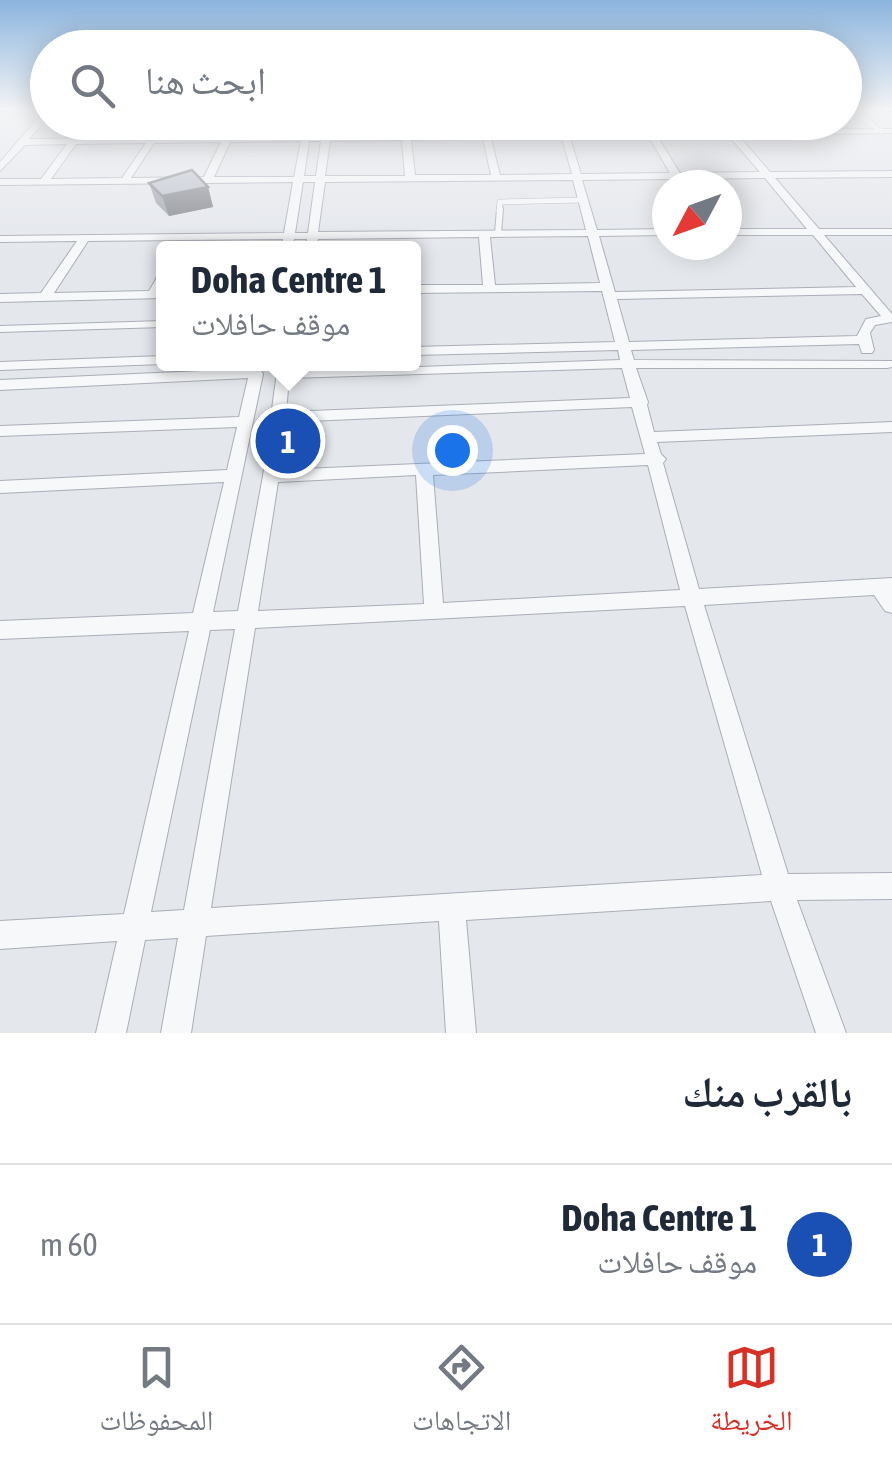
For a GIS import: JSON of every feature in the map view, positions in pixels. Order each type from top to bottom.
[{"type":"street","points":[[44,181],[62,157]]},
{"type":"street","points":[[126,179],[141,157]]},
{"type":"street","points":[[208,179],[218,157]]},
{"type":"street","points":[[288,241],[301,157]]},
{"type":"street","points":[[312,241],[322,157]]},
{"type":"street","points":[[407,157],[410,177]]},
{"type":"street","points":[[491,157],[496,177]]},
{"type":"street","points":[[571,157],[658,458],[692,598],[779,887],[831,1033]]},
{"type":"street","points":[[752,157],[890,318],[871,322],[862,340]]},
{"type":"street","points":[[742,177],[892,174]]},
{"type":"street","points":[[0,182],[576,176],[652,180]]},
{"type":"street","points":[[332,241],[491,233],[652,232]]},
{"type":"street","points":[[742,232],[892,232]]},
{"type":"street","points":[[489,288],[491,233]]},
{"type":"street","points":[[45,297],[85,238]]},
{"type":"street","points":[[0,239],[156,242]]},
{"type":"street","points":[[421,288],[865,290]]},
{"type":"street","points":[[0,298],[156,294]]},
{"type":"street","points":[[421,351],[862,340]]},
{"type":"street","points":[[862,340],[868,351],[889,365]]},
{"type":"street","points":[[0,366],[156,360]]},
{"type":"street","points":[[421,368],[889,365]]},
{"type":"street","points":[[0,384],[235,371]]},
{"type":"street","points":[[111,1033],[245,422],[253,371]]},
{"type":"street","points":[[176,1033],[288,371]]},
{"type":"street","points":[[279,418],[641,402]]},
{"type":"street","points":[[0,432],[245,422]]},
{"type":"street","points":[[651,437],[892,428]]},
{"type":"street","points":[[271,476],[658,458]]},
{"type":"street","points":[[424,469],[434,612]]},
{"type":"street","points":[[0,486],[232,476]]},
{"type":"street","points":[[0,630],[434,612],[886,586],[892,605]]},
{"type":"street","points":[[0,936],[779,887],[892,886]]},
{"type":"street","points":[[452,907],[461,1033]]},
{"type":"lane","points":[[491,233],[500,202],[582,200]]},
{"type":"lane","points":[[0,329],[156,324]]},
{"type":"building","points":[[192,170],[208,187],[162,196],[149,183]]},
{"type":"place","name":"Doha Centre 1","points":[[288,441]]}]
